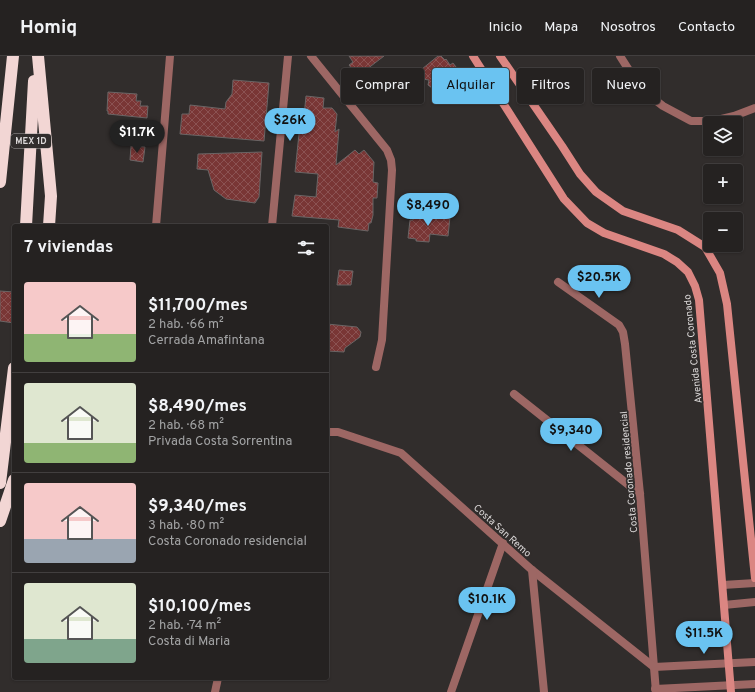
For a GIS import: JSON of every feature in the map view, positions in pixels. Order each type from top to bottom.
[{"type":"highway","points":[[0,106],[12,56]]},
{"type":"highway","name":"MEX 1D","points":[[0,182],[12,56]]},
{"type":"highway","points":[[37,56],[51,196],[49,224]]},
{"type":"highway","name":"MEX 1D","points":[[26,224],[37,56]]},
{"type":"highway","points":[[0,483],[12,384]]},
{"type":"highway","points":[[0,521],[12,486]]},
{"type":"street","points":[[156,224],[170,56]]},
{"type":"street","points":[[272,224],[288,56]]},
{"type":"street","points":[[311,56],[387,150],[391,160],[392,170],[382,340],[376,367]]},
{"type":"street","name":"Avenida Costa Coronado","points":[[473,56],[564,199],[587,223],[604,233],[664,254],[688,272],[695,286],[699,300],[731,688]]},
{"type":"street","points":[[500,56],[580,174],[596,192],[623,211],[678,230],[705,247],[720,272],[728,304],[755,578]]},
{"type":"street","points":[[620,56],[641,89],[663,106],[691,121],[713,121],[734,116],[755,108]]},
{"type":"street","name":"Costa Coronado residencial","points":[[558,282],[619,325],[623,332],[640,494],[656,690]]},
{"type":"street","points":[[514,394],[640,494]]},
{"type":"street","name":"Costa San Remo","points":[[329,432],[338,432],[401,453],[504,543],[532,570],[654,667]]},
{"type":"street","points":[[451,692],[504,543]]},
{"type":"street","points":[[532,570],[544,692]]},
{"type":"street","points":[[723,585],[755,583]]},
{"type":"street","points":[[724,604],[755,602]]},
{"type":"street","points":[[654,667],[755,662]]},
{"type":"street","points":[[215,692],[218,680]]},
{"type":"street","points":[[656,690],[731,688],[755,684]]},
{"type":"building","points":[[349,56],[384,56],[368,68],[351,68],[349,65],[353,62]]},
{"type":"building","points":[[438,56],[441,56],[445,60],[446,59],[450,65],[453,63],[457,68],[432,68],[432,88],[428,85],[429,80],[424,79],[423,68]]},
{"type":"building","points":[[233,80],[269,83],[264,141],[180,134],[182,114],[189,114],[190,105],[225,109],[226,102],[232,94]]},
{"type":"building","points":[[108,92],[137,94],[136,101],[141,101],[140,106],[148,106],[147,118],[108,114]]},
{"type":"building","points":[[306,96],[324,98],[323,108],[332,108],[337,114],[335,132],[339,129],[336,165],[355,150],[359,154],[364,150],[374,162],[373,182],[378,183],[377,198],[373,198],[373,215],[371,223],[369,223],[368,231],[338,227],[339,220],[292,216],[295,195],[316,197],[318,174],[295,172],[301,115],[304,116]]},
{"type":"building","points":[[131,146],[145,147],[143,162],[130,160]]},
{"type":"building","points":[[262,152],[259,197],[255,203],[226,199],[214,190],[208,170],[197,169],[198,154]]},
{"type":"building","points":[[423,213],[450,217],[448,236],[430,234],[429,242],[416,241],[416,239],[408,238],[410,220],[413,220],[414,215],[419,216]]},
{"type":"building","points":[[339,270],[353,271],[351,285],[337,285]]},
{"type":"building","points":[[0,291],[12,292],[12,323],[0,321]]},
{"type":"building","points":[[329,324],[357,327],[361,332],[360,337],[345,348],[344,352],[329,351]]}]
